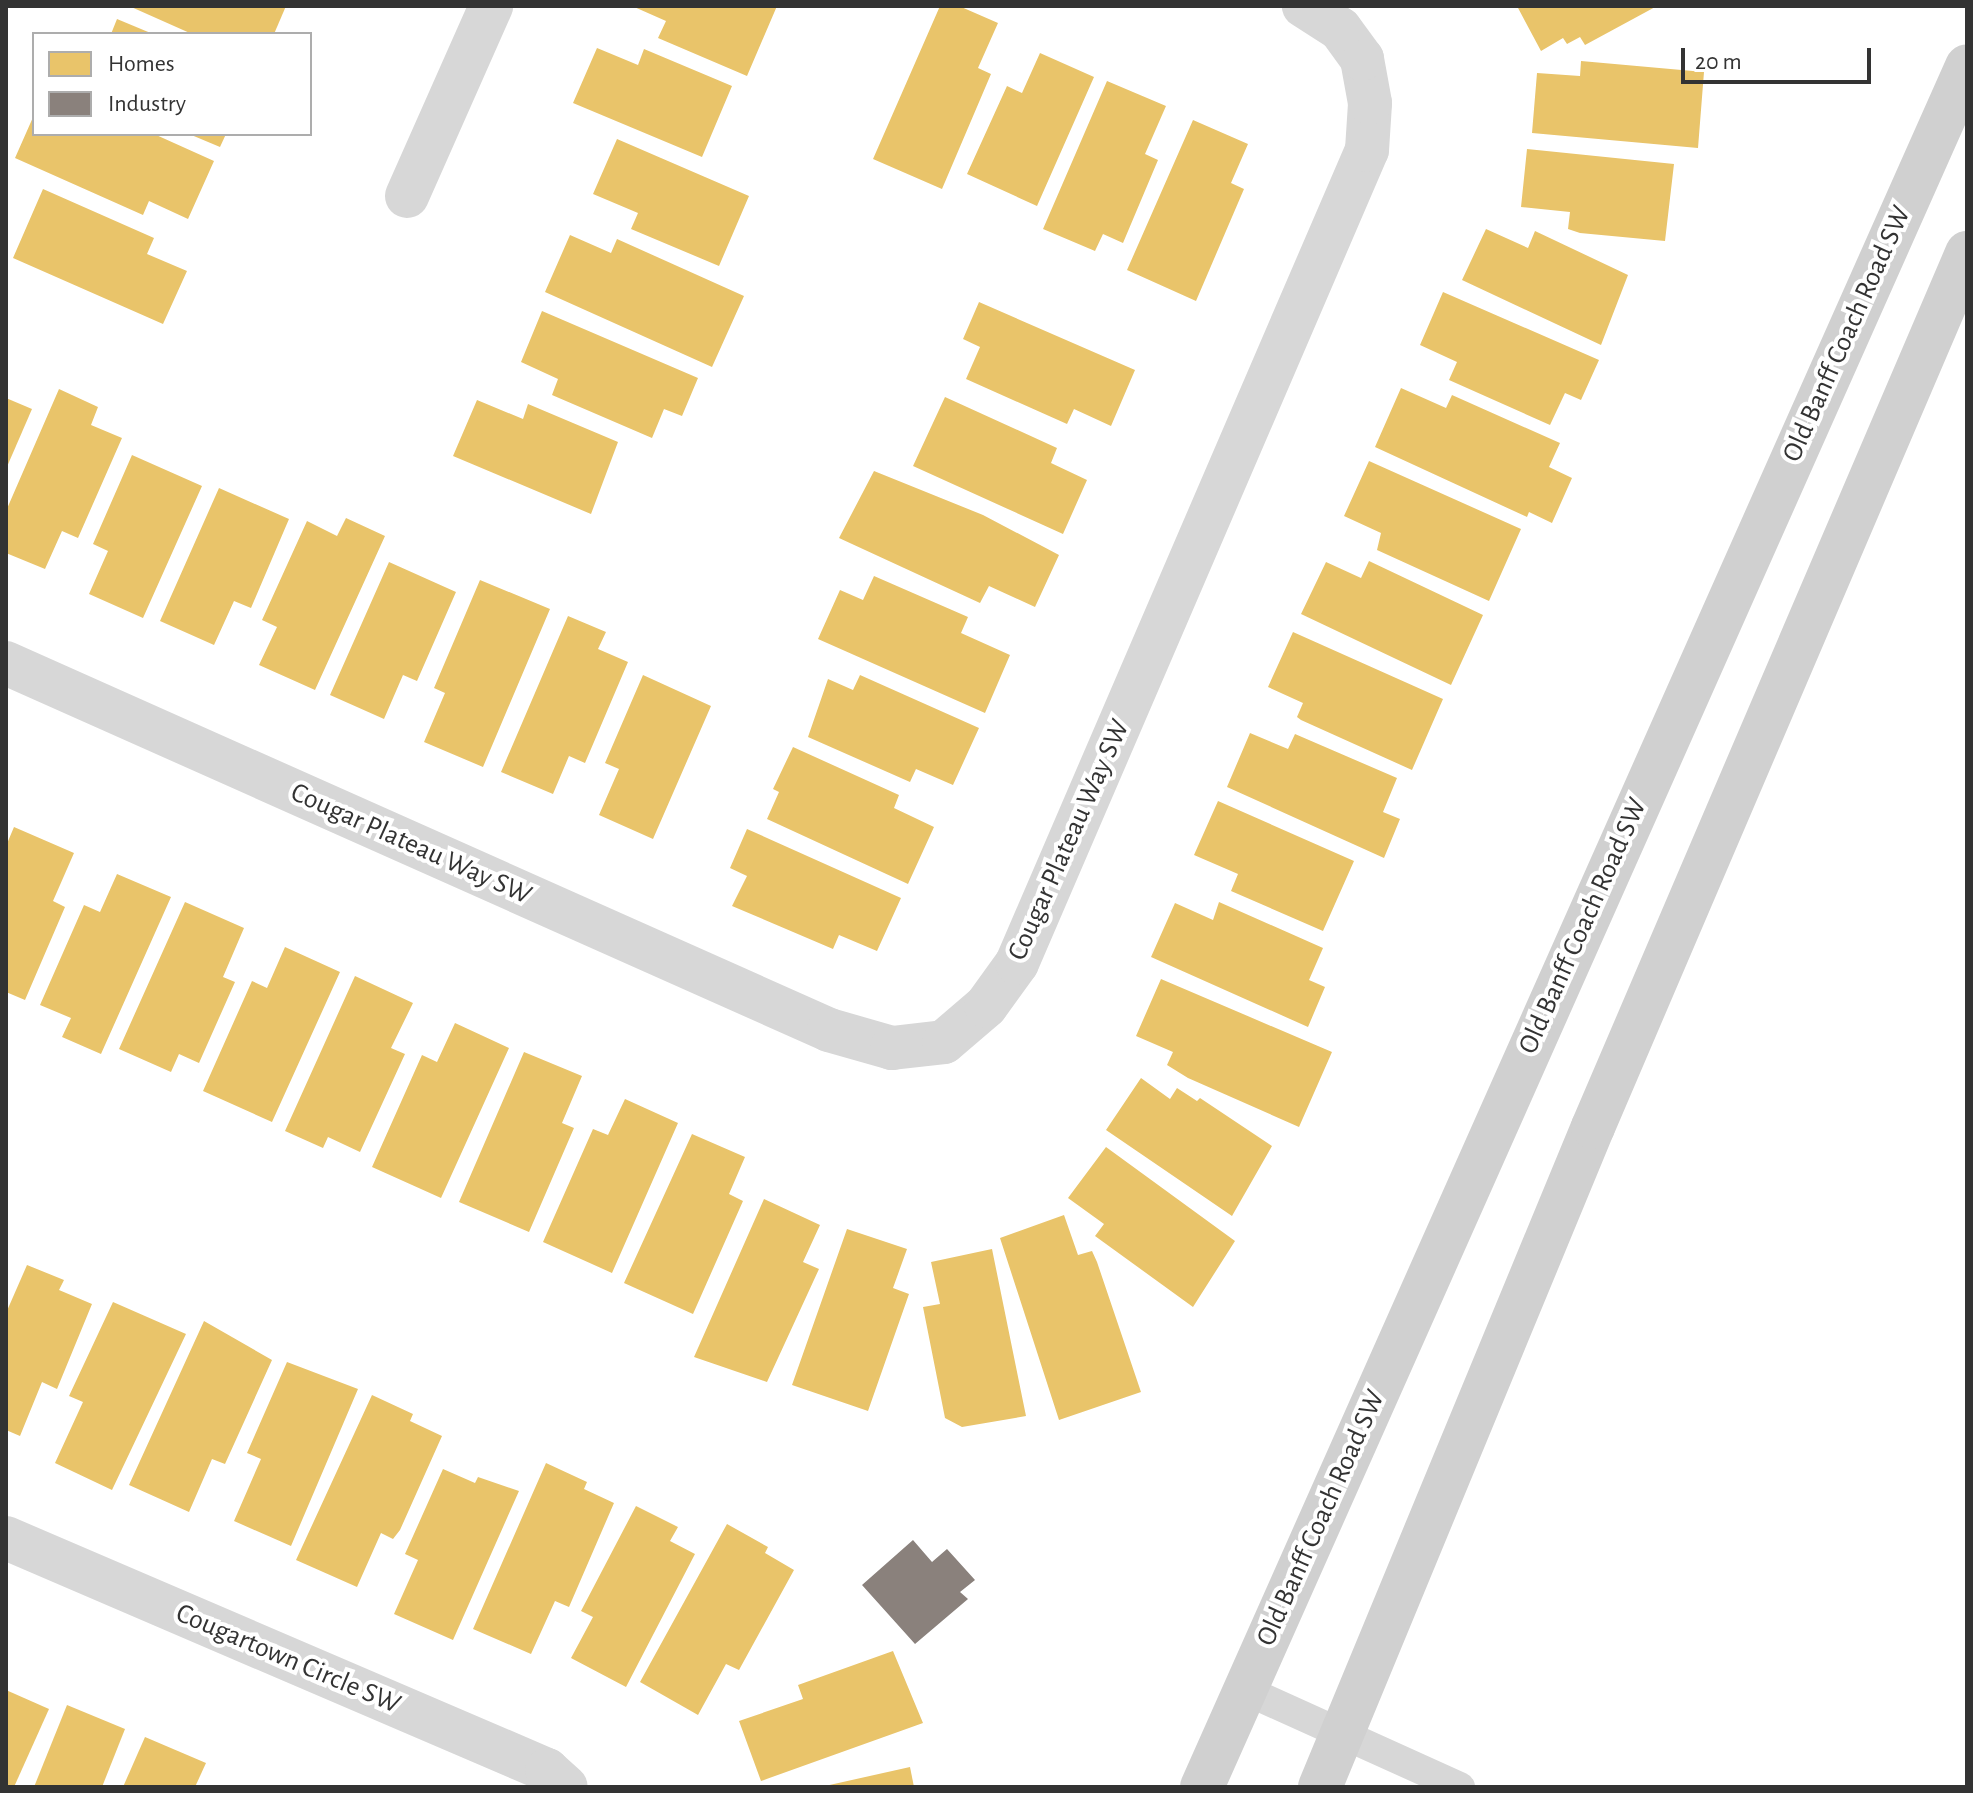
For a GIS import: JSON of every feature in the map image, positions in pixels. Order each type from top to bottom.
[{"type":"main road","name":"Old Banff Coach Road SW","points":[[1202,1787],[1967,66]]},
{"type":"main road","points":[[1320,1787],[1617,1068],[1967,253]]},
{"type":"street","points":[[407,196],[491,6]]},
{"type":"street","name":"Cougar Plateau Way SW","points":[[6,663],[829,1030],[892,1048],[944,1042],[986,1006],[1017,963],[1367,150],[1370,103],[1362,59],[1340,29],[1304,6]]},
{"type":"street","name":"Cougartown Circle SW","points":[[6,1538],[547,1770],[566,1787]]},
{"type":"lane","points":[[1245,1690],[1460,1787]]},
{"type":"building: Homes","points":[[129,6],[286,6],[275,32],[188,32]]},
{"type":"building: Homes","points":[[632,6],[777,6],[747,76],[658,38],[666,21]]},
{"type":"building: Homes","points":[[940,6],[959,6],[998,23],[978,68],[991,74],[942,189],[873,159]]},
{"type":"building: Homes","points":[[1517,6],[1657,6],[1585,45],[1580,37],[1567,44],[1563,38],[1541,51]]},
{"type":"building: Homes","points":[[117,19],[148,32],[112,32]]},
{"type":"building: Homes","points":[[597,48],[638,65],[644,49],[732,86],[702,157],[573,103]]},
{"type":"building: Homes","points":[[1040,53],[1094,77],[1037,206],[967,174],[1007,86],[1022,93]]},
{"type":"building: Homes","points":[[1581,61],[1704,72],[1698,148],[1532,133],[1537,73],[1580,76]]},
{"type":"building: Homes","points":[[1107,81],[1166,106],[1145,154],[1158,160],[1123,243],[1103,234],[1095,251],[1043,229]]},
{"type":"building: Homes","points":[[32,120],[32,136],[158,136],[214,161],[188,219],[149,201],[143,215],[15,158]]},
{"type":"building: Homes","points":[[1193,120],[1248,144],[1231,183],[1244,189],[1196,301],[1127,270]]},
{"type":"building: Homes","points":[[194,136],[225,136],[220,147]]},
{"type":"building: Homes","points":[[617,139],[749,196],[719,266],[631,229],[638,213],[593,194]]},
{"type":"building: Homes","points":[[1527,149],[1674,164],[1665,241],[1580,233],[1568,229],[1570,212],[1521,207]]},
{"type":"building: Homes","points":[[43,189],[154,238],[147,254],[187,271],[163,324],[13,258]]},
{"type":"building: Homes","points":[[1486,229],[1528,248],[1535,231],[1628,275],[1601,345],[1462,280]]},
{"type":"building: Homes","points":[[570,235],[611,253],[617,239],[744,296],[712,367],[545,292]]},
{"type":"building: Homes","points":[[1443,292],[1599,360],[1581,400],[1565,393],[1550,425],[1449,380],[1457,362],[1420,345]]},
{"type":"building: Homes","points":[[979,302],[1135,370],[1111,426],[1074,409],[1067,424],[966,379],[980,347],[963,339]]},
{"type":"building: Homes","points":[[542,311],[698,378],[682,416],[664,409],[652,438],[552,395],[558,379],[521,362]]},
{"type":"building: Homes","points":[[1401,388],[1446,408],[1452,395],[1560,443],[1549,467],[1572,478],[1552,523],[1529,512],[1527,517],[1375,447]]},
{"type":"building: Homes","points":[[59,389],[98,407],[91,425],[122,438],[78,538],[62,531],[45,569],[6,553],[6,511]]},
{"type":"building: Homes","points":[[945,397],[1057,448],[1051,463],[1087,480],[1063,534],[913,466]]},
{"type":"building: Homes","points":[[6,398],[32,409],[6,469]]},
{"type":"building: Homes","points":[[477,400],[523,419],[528,404],[618,442],[591,514],[453,456]]},
{"type":"building: Homes","points":[[132,455],[202,486],[143,618],[89,594],[108,551],[93,544]]},
{"type":"building: Homes","points":[[1369,461],[1521,529],[1489,601],[1377,550],[1381,533],[1344,516]]},
{"type":"building: Homes","points":[[874,471],[983,515],[1059,555],[1035,607],[989,586],[980,603],[839,538]]},
{"type":"building: Homes","points":[[219,488],[289,519],[251,608],[234,601],[214,645],[160,621]]},
{"type":"building: Homes","points":[[346,518],[385,536],[315,690],[259,665],[277,627],[262,620],[307,521],[337,536]]},
{"type":"building: Homes","points":[[1369,561],[1483,615],[1451,685],[1301,614],[1326,562],[1361,578]]},
{"type":"building: Homes","points":[[389,562],[456,592],[417,681],[403,675],[384,719],[330,695]]},
{"type":"building: Homes","points":[[874,576],[968,617],[961,633],[1010,655],[985,713],[818,639],[840,590],[863,600]]},
{"type":"building: Homes","points":[[480,580],[550,609],[483,767],[424,742],[445,693],[434,688]]},
{"type":"building: Homes","points":[[568,616],[606,632],[598,649],[628,662],[585,763],[569,756],[553,794],[501,772]]},
{"type":"building: Homes","points":[[1293,632],[1443,699],[1412,770],[1301,720],[1297,717],[1303,703],[1268,687]]},
{"type":"building: Homes","points":[[643,675],[711,706],[653,839],[599,815],[619,769],[605,763]]},
{"type":"building: Homes","points":[[860,675],[979,728],[953,785],[916,769],[910,782],[808,737],[828,679],[853,690]]},
{"type":"building: Homes","points":[[1250,733],[1288,749],[1295,734],[1397,778],[1383,812],[1400,819],[1384,858],[1227,787]]},
{"type":"building: Homes","points":[[793,747],[899,795],[894,808],[934,827],[908,884],[767,819],[779,792],[773,789]]},
{"type":"building: Homes","points":[[1218,801],[1354,861],[1323,931],[1231,891],[1238,874],[1194,855]]},
{"type":"building: Homes","points":[[14,827],[74,853],[53,901],[65,907],[25,1000],[6,992],[6,846]]},
{"type":"building: Homes","points":[[747,829],[901,898],[877,951],[839,935],[833,949],[732,906],[747,876],[730,868]]},
{"type":"building: Homes","points":[[117,874],[171,897],[101,1054],[62,1037],[71,1018],[40,1005],[84,905],[100,912]]},
{"type":"building: Homes","points":[[185,902],[244,928],[223,977],[235,982],[199,1063],[179,1054],[171,1072],[119,1049]]},
{"type":"building: Homes","points":[[1219,902],[1323,948],[1309,980],[1325,987],[1308,1027],[1151,957],[1175,903],[1213,920]]},
{"type":"building: Homes","points":[[285,947],[340,972],[272,1122],[203,1091],[252,981],[267,988]]},
{"type":"building: Homes","points":[[355,976],[413,1003],[391,1048],[405,1054],[360,1152],[328,1137],[323,1148],[285,1131]]},
{"type":"building: Homes","points":[[1161,979],[1332,1052],[1299,1127],[1188,1078],[1167,1065],[1173,1052],[1136,1036]]},
{"type":"building: Homes","points":[[455,1023],[509,1048],[441,1198],[372,1167],[422,1055],[437,1062]]},
{"type":"building: Homes","points":[[524,1052],[582,1076],[562,1123],[574,1128],[529,1232],[459,1202]]},
{"type":"building: Homes","points":[[1141,1078],[1170,1099],[1177,1088],[1197,1101],[1200,1098],[1272,1146],[1232,1216],[1106,1130]]},
{"type":"building: Homes","points":[[625,1099],[678,1123],[612,1273],[543,1242],[593,1129],[608,1135]]},
{"type":"building: Homes","points":[[692,1134],[745,1157],[729,1194],[743,1201],[693,1314],[624,1283]]},
{"type":"building: Homes","points":[[1106,1147],[1235,1241],[1193,1307],[1095,1236],[1104,1224],[1068,1198]]},
{"type":"building: Homes","points":[[764,1199],[820,1225],[803,1262],[819,1269],[767,1382],[694,1357]]},
{"type":"building: Homes","points":[[1064,1215],[1078,1255],[1092,1251],[1097,1262],[1141,1392],[1059,1420],[1000,1238]]},
{"type":"building: Homes","points":[[847,1229],[907,1249],[893,1288],[909,1294],[868,1411],[792,1385]]},
{"type":"building: Homes","points":[[992,1249],[1026,1416],[962,1427],[945,1418],[923,1307],[940,1304],[931,1262]]},
{"type":"building: Homes","points":[[27,1265],[64,1280],[59,1290],[92,1304],[57,1389],[42,1382],[20,1436],[6,1430],[6,1313]]},
{"type":"building: Homes","points":[[113,1302],[186,1334],[112,1490],[55,1463],[83,1402],[69,1396]]},
{"type":"building: Homes","points":[[204,1321],[272,1360],[225,1464],[212,1459],[189,1512],[129,1485]]},
{"type":"building: Homes","points":[[287,1362],[358,1389],[291,1546],[234,1521],[261,1459],[247,1453]]},
{"type":"building: Homes","points":[[372,1395],[413,1414],[410,1421],[442,1436],[400,1530],[393,1539],[381,1533],[357,1587],[296,1560]]},
{"type":"building: Homes","points":[[546,1463],[587,1482],[584,1489],[614,1503],[569,1607],[555,1601],[531,1654],[473,1629]]},
{"type":"building: Homes","points":[[443,1469],[475,1483],[478,1477],[519,1491],[453,1640],[394,1614],[418,1560],[405,1554]]},
{"type":"building: Homes","points":[[636,1506],[678,1527],[670,1541],[695,1554],[626,1687],[571,1658],[593,1617],[581,1611]]},
{"type":"building: Homes","points":[[727,1524],[768,1547],[765,1553],[794,1570],[739,1670],[726,1664],[698,1715],[640,1682]]},
{"type":"building: Homes","points":[[893,1651],[923,1723],[761,1781],[739,1721],[803,1699],[798,1685]]},
{"type":"building: Homes","points":[[6,1690],[49,1709],[14,1787],[6,1787]]},
{"type":"building: Homes","points":[[67,1705],[125,1729],[102,1787],[34,1787]]},
{"type":"building: Homes","points":[[145,1737],[206,1763],[195,1787],[123,1787]]},
{"type":"building: Homes","points":[[910,1767],[914,1787],[825,1787],[825,1786]]},
{"type":"building: Industry","points":[[913,1540],[932,1562],[947,1549],[975,1580],[960,1592],[968,1599],[915,1644],[862,1585]]}]
